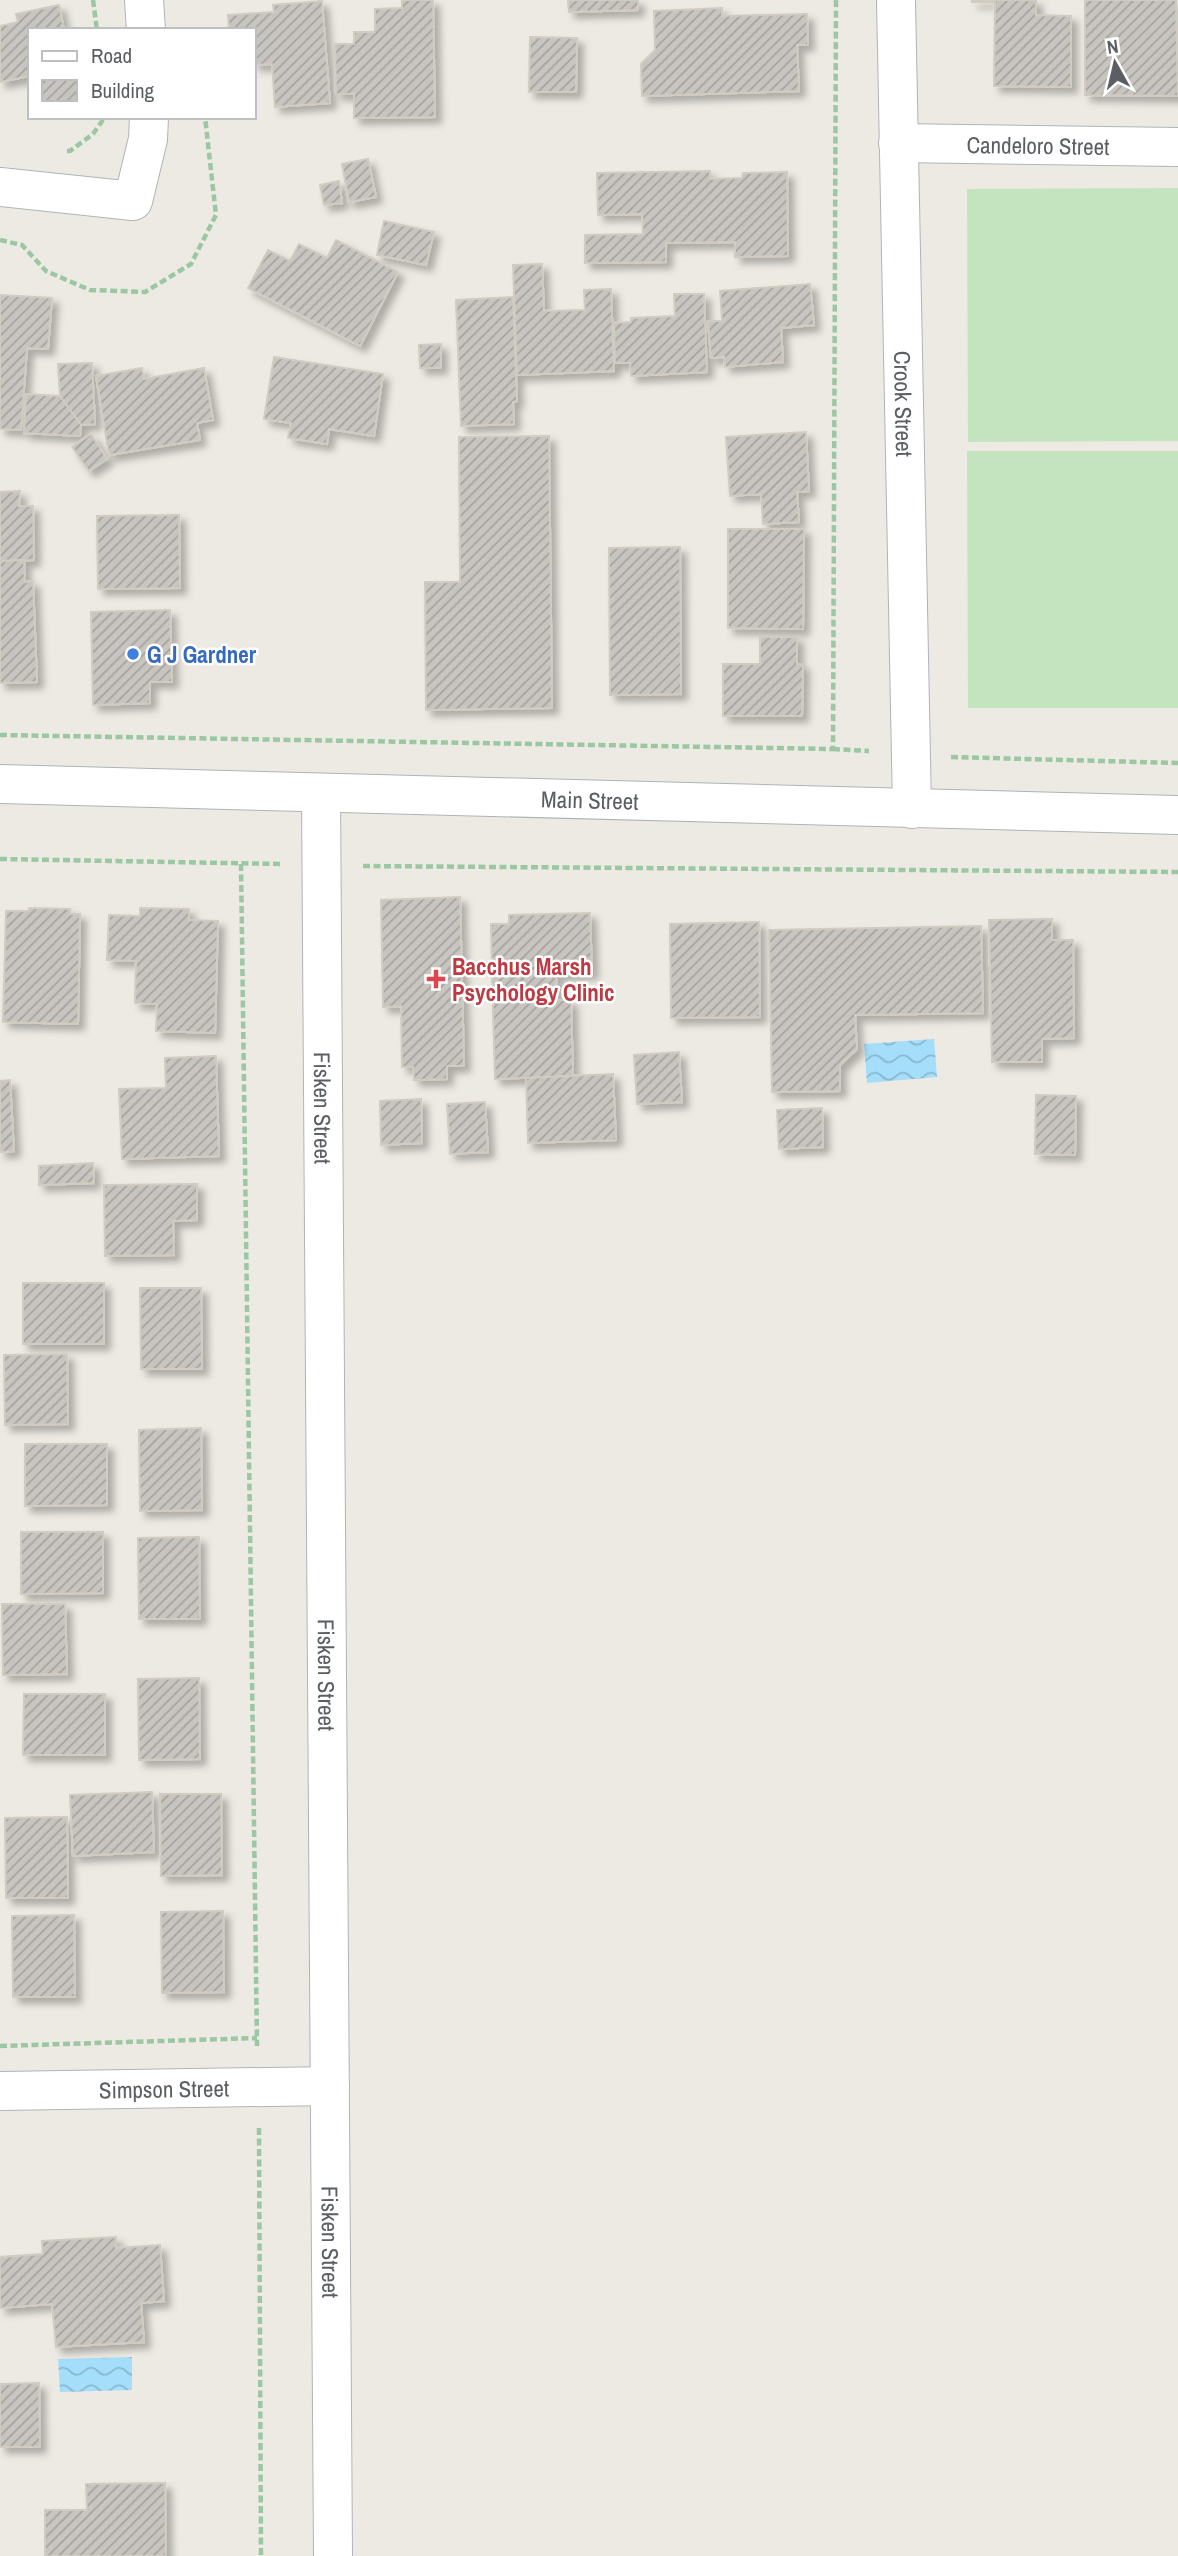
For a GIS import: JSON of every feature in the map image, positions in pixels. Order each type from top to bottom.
[{"type":"street","points":[[144,0],[146,28]]},
{"type":"street","name":"Crook Street","points":[[896,0],[912,809]]},
{"type":"street","points":[[0,187],[133,201],[148,139],[149,119]]},
{"type":"street","name":"Candeloro Street","points":[[898,143],[1178,147]]},
{"type":"street","name":"Main Street","points":[[0,784],[1178,815]]},
{"type":"street","name":"Fisken Street","points":[[321,793],[334,2556]]},
{"type":"street","name":"Simpson Street","points":[[0,2091],[330,2086]]},
{"type":"path","points":[[93,0],[97,28]]},
{"type":"path","points":[[834,749],[836,0]]},
{"type":"path","points":[[58,150],[70,151],[93,134],[104,119]]},
{"type":"path","points":[[0,735],[834,749],[953,757],[1178,763]]},
{"type":"path","points":[[0,859],[321,865],[1178,873]]},
{"type":"path","points":[[240,864],[259,2087],[261,2556]]},
{"type":"path","points":[[0,2046],[257,2038]]},
{"type":"green space","points":[[1178,188],[1178,441],[968,442],[967,189]]},
{"type":"green space","points":[[967,451],[1178,451],[1178,708],[968,708]]},
{"type":"water","points":[[934,1039],[937,1077],[867,1083],[864,1044]]},
{"type":"water","points":[[132,2357],[132,2390],[60,2392],[58,2359]]},
{"type":"building","points":[[402,0],[433,0],[435,117],[354,118],[354,94],[336,94],[335,44],[354,44],[354,32],[375,32],[375,9],[402,8]]},
{"type":"building","points":[[568,0],[638,0],[638,10],[569,12]]},
{"type":"building","points":[[972,0],[1036,0],[1036,15],[1071,16],[1071,87],[994,86],[995,2]]},
{"type":"building","points":[[1085,0],[1176,0],[1178,96],[1085,95]]},
{"type":"building","points":[[322,1],[330,103],[275,107],[272,64],[256,65],[256,28],[229,28],[228,15],[274,12],[273,5]]},
{"type":"building","points":[[59,5],[64,28],[28,28],[28,76],[0,82],[0,26],[18,22],[16,14]]},
{"type":"building","points":[[722,8],[722,16],[807,14],[808,45],[797,45],[799,91],[642,96],[641,64],[655,50],[654,11]]},
{"type":"building","points":[[530,37],[577,38],[576,92],[529,92]]},
{"type":"building","points":[[368,159],[376,197],[349,202],[342,164]]},
{"type":"building","points":[[710,171],[710,179],[742,178],[743,173],[787,172],[788,256],[735,257],[735,242],[666,243],[666,262],[585,263],[585,235],[643,234],[642,214],[598,215],[597,173]]},
{"type":"building","points":[[339,181],[342,203],[324,205],[320,185]]},
{"type":"building","points":[[384,221],[434,232],[426,265],[377,255]]},
{"type":"building","points":[[336,240],[398,272],[360,346],[248,288],[268,250],[290,261],[299,244],[327,258]]},
{"type":"building","points":[[542,264],[544,311],[585,310],[584,290],[611,289],[614,371],[517,375],[513,265]]},
{"type":"building","points":[[810,284],[814,325],[781,328],[783,362],[725,367],[724,357],[711,358],[708,321],[722,321],[720,291]]},
{"type":"building","points":[[674,294],[704,294],[707,372],[631,376],[630,363],[615,363],[614,323],[631,322],[631,318],[675,316]]},
{"type":"building","points":[[0,295],[52,298],[48,349],[27,348],[21,430],[0,429]]},
{"type":"building","points":[[513,297],[517,401],[513,402],[514,424],[461,426],[456,300]]},
{"type":"building","points":[[441,344],[441,368],[420,368],[419,345]]},
{"type":"building","points":[[274,357],[383,374],[374,436],[329,429],[327,444],[288,438],[291,423],[264,419]]},
{"type":"building","points":[[92,363],[95,424],[81,425],[60,396],[58,364]]},
{"type":"building","points":[[142,368],[144,379],[204,368],[213,420],[197,423],[200,440],[109,455],[96,376]]},
{"type":"building","points":[[26,394],[60,396],[81,425],[80,436],[24,433]]},
{"type":"building","points":[[806,432],[809,491],[797,492],[799,522],[763,524],[761,494],[730,496],[726,437]]},
{"type":"building","points":[[91,434],[107,459],[89,471],[72,447]]},
{"type":"building","points":[[549,436],[552,708],[426,710],[425,582],[460,582],[459,437]]},
{"type":"building","points":[[20,491],[19,506],[33,506],[34,560],[0,561],[0,492]]},
{"type":"building","points":[[179,515],[180,588],[98,589],[97,516]]},
{"type":"building","points":[[728,529],[804,529],[803,629],[728,628]]},
{"type":"building","points":[[680,547],[681,694],[610,695],[609,548]]},
{"type":"building","points":[[24,560],[25,582],[33,581],[37,682],[0,683],[0,561]]},
{"type":"building","points":[[170,610],[172,682],[150,682],[150,703],[93,705],[91,612]]},
{"type":"building","points":[[760,637],[797,637],[797,664],[803,664],[802,716],[723,716],[723,664],[760,664]]},
{"type":"building","points":[[460,897],[464,1066],[447,1066],[447,1079],[414,1080],[413,1067],[402,1067],[401,1006],[383,1007],[381,900]]},
{"type":"building","points":[[29,908],[70,909],[70,914],[80,914],[78,1024],[3,1022],[6,911],[29,911]]},
{"type":"building","points":[[140,908],[189,909],[189,920],[218,921],[215,1033],[156,1031],[157,1004],[135,1003],[136,961],[107,960],[109,915],[140,916]]},
{"type":"building","points":[[590,913],[592,973],[492,976],[491,924],[509,924],[509,915]]},
{"type":"building","points":[[1052,919],[1052,940],[1073,940],[1074,1038],[1042,1039],[1042,1062],[992,1062],[989,920]]},
{"type":"building","points":[[759,922],[760,1017],[671,1018],[670,924]]},
{"type":"building","points":[[981,926],[983,1013],[855,1015],[857,1049],[840,1065],[840,1091],[772,1092],[769,930]]},
{"type":"building","points":[[556,974],[557,1000],[571,1000],[573,1076],[495,1079],[492,976]]},
{"type":"building","points":[[679,1052],[682,1102],[637,1104],[634,1055]]},
{"type":"building","points":[[216,1056],[219,1156],[122,1159],[119,1089],[166,1088],[165,1058]]},
{"type":"building","points":[[613,1074],[616,1140],[528,1143],[526,1078]]},
{"type":"building","points":[[10,1080],[14,1151],[0,1152],[0,1081]]},
{"type":"building","points":[[1036,1095],[1076,1096],[1075,1155],[1035,1154]]},
{"type":"building","points":[[421,1099],[422,1143],[381,1145],[380,1101]]},
{"type":"building","points":[[485,1102],[488,1152],[450,1154],[447,1104]]},
{"type":"building","points":[[822,1108],[823,1147],[779,1149],[777,1110]]},
{"type":"building","points":[[93,1163],[94,1183],[39,1185],[39,1166]]},
{"type":"building","points":[[197,1184],[197,1220],[173,1221],[174,1255],[105,1256],[104,1185]]},
{"type":"building","points":[[23,1283],[104,1283],[104,1344],[23,1344]]},
{"type":"building","points":[[140,1288],[201,1288],[202,1369],[141,1369]]},
{"type":"building","points":[[67,1354],[68,1424],[5,1425],[4,1355]]},
{"type":"building","points":[[201,1428],[202,1510],[140,1511],[139,1430]]},
{"type":"building","points":[[25,1444],[107,1444],[107,1505],[25,1506]]},
{"type":"building","points":[[21,1532],[103,1532],[103,1593],[21,1594]]},
{"type":"building","points":[[199,1537],[200,1619],[139,1619],[138,1538]]},
{"type":"building","points":[[2,1604],[65,1604],[67,1674],[3,1675]]},
{"type":"building","points":[[199,1678],[200,1759],[139,1760],[138,1679]]},
{"type":"building","points":[[24,1694],[105,1694],[105,1755],[23,1755]]},
{"type":"building","points":[[152,1792],[154,1852],[73,1856],[70,1795]]},
{"type":"building","points":[[160,1794],[221,1794],[222,1875],[161,1876]]},
{"type":"building","points":[[67,1817],[68,1898],[6,1898],[5,1818]]},
{"type":"building","points":[[223,1911],[224,1992],[162,1993],[161,1912]]},
{"type":"building","points":[[74,1915],[75,1997],[13,1997],[12,1916]]},
{"type":"building","points":[[116,2237],[116,2248],[160,2245],[164,2301],[141,2303],[144,2342],[56,2347],[52,2304],[0,2308],[0,2257],[43,2254],[42,2241]]},
{"type":"building","points":[[39,2383],[40,2447],[0,2447],[0,2384]]},
{"type":"building","points":[[165,2483],[166,2556],[45,2556],[45,2510],[87,2510],[86,2484]]},
{"type":"place","name":"G J Gardner","points":[[133,654]]},
{"type":"place","name":"Bacchus Marsh Psychology Clinic","points":[[436,979]]}]
